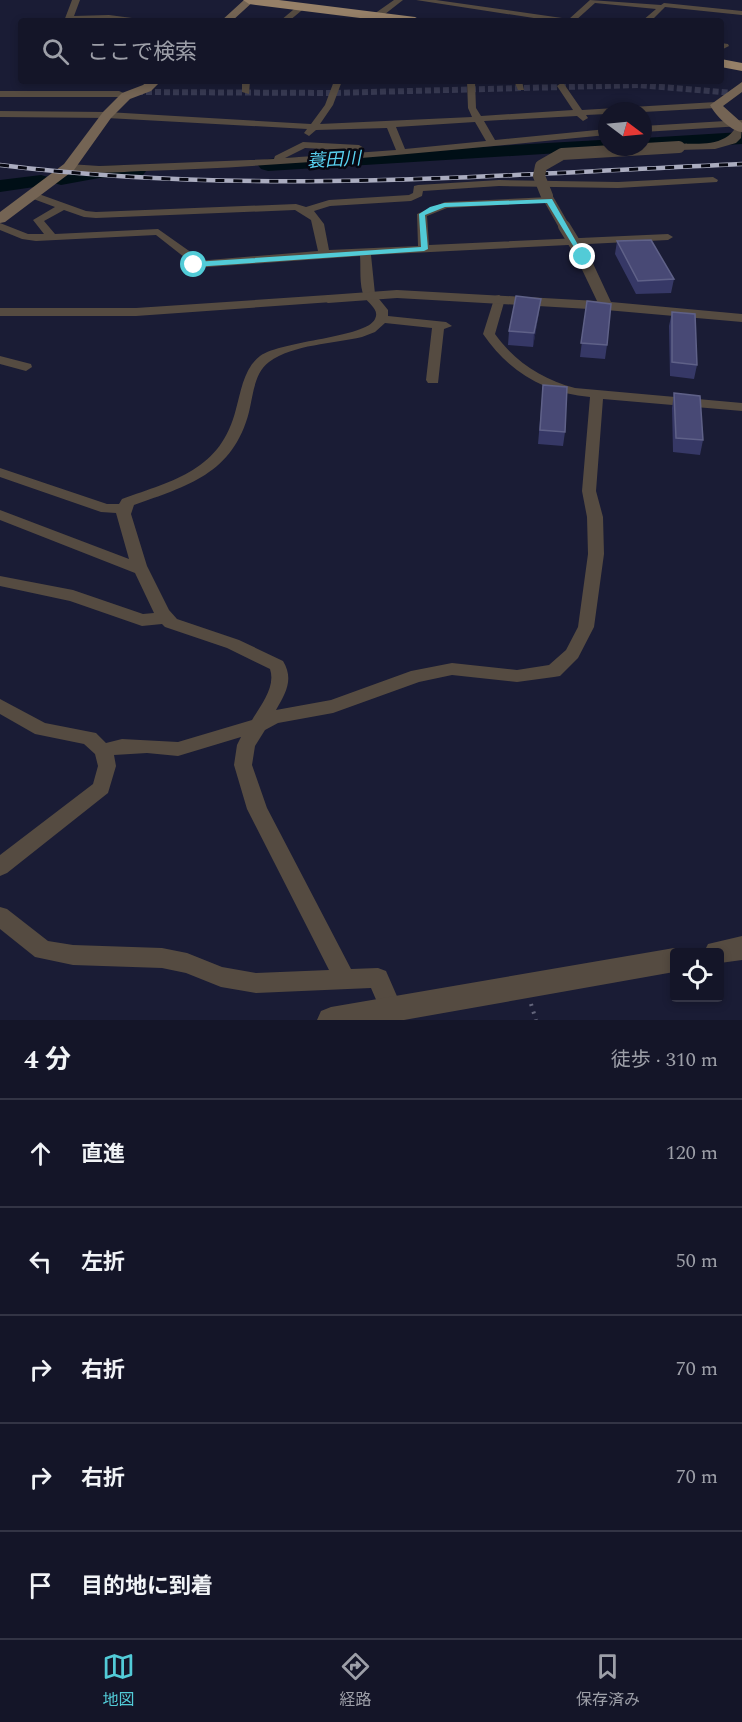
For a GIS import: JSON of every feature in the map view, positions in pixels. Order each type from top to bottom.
[{"type":"highway","points":[[250,0],[371,17]]},
{"type":"highway","points":[[724,64],[742,67]]},
{"type":"main road","points":[[229,18],[250,0]]},
{"type":"main road","points":[[0,219],[69,166],[122,95],[147,88],[152,84]]},
{"type":"main road","points":[[739,91],[716,105],[723,114],[740,125]]},
{"type":"street","points":[[69,18],[76,0]]},
{"type":"street","points":[[371,17],[399,0]]},
{"type":"street","points":[[420,0],[549,18]]},
{"type":"street","points":[[573,18],[594,0],[742,13]]},
{"type":"street","points":[[649,18],[673,0]]},
{"type":"street","points":[[489,18],[508,3]]},
{"type":"street","points":[[288,18],[303,6]]},
{"type":"street","points":[[95,18],[120,18]]},
{"type":"street","points":[[0,94],[122,95],[122,89],[117,84]]},
{"type":"street","points":[[246,84],[246,92]]},
{"type":"street","points":[[303,146],[312,127],[329,105],[337,84]]},
{"type":"street","points":[[472,84],[472,108],[492,144]]},
{"type":"street","points":[[561,86],[594,132]]},
{"type":"street","points":[[652,109],[716,105]]},
{"type":"street","points":[[0,114],[107,115],[312,127],[391,125],[598,112]]},
{"type":"street","points":[[391,125],[402,153]]},
{"type":"street","points":[[606,306],[583,257],[548,198],[539,176],[541,166],[562,154],[727,142],[735,140],[739,135],[740,125],[652,129]]},
{"type":"street","points":[[69,166],[99,169],[273,162],[402,153],[598,132]]},
{"type":"street","points":[[273,162],[303,146],[373,149],[381,154]]},
{"type":"street","points":[[33,195],[96,215],[283,206],[307,210],[329,202],[411,198],[418,194],[418,188],[500,183],[618,185],[713,180]]},
{"type":"street","points":[[424,249],[422,214],[432,208],[444,205],[548,198]]},
{"type":"street","points":[[52,237],[38,219],[64,206]]},
{"type":"street","points":[[307,210],[318,220],[324,254]]},
{"type":"street","points":[[0,225],[26,237],[158,232],[188,255],[194,265],[324,254],[668,237]]},
{"type":"street","points":[[344,977],[257,809],[243,765],[246,745],[255,726],[278,691],[281,676],[277,664],[233,644],[171,623],[166,618],[141,570],[123,514],[127,502],[197,475],[214,464],[234,436],[253,373],[264,359],[276,352],[304,344],[362,333],[379,324],[382,319],[382,310],[369,295],[365,253]]},
{"type":"street","points":[[0,312],[136,312],[397,294],[606,306],[742,318]]},
{"type":"street","points":[[499,299],[489,334],[499,349],[531,377],[548,385],[597,394],[742,407]]},
{"type":"street","points":[[382,319],[442,326],[433,380]]},
{"type":"street","points":[[0,360],[26,367]]},
{"type":"street","points":[[103,751],[122,747],[147,746],[178,750],[255,726],[275,717],[333,706],[417,676],[453,669],[517,676],[554,671],[572,654],[586,627],[596,554],[595,517],[589,491],[597,394]]},
{"type":"street","points":[[1,474],[106,509],[125,508]]},
{"type":"street","points":[[0,515],[141,570]]},
{"type":"street","points":[[0,581],[73,596],[142,621],[166,618]]},
{"type":"street","points":[[0,706],[41,729],[89,738],[103,751],[107,766],[101,788],[0,867]]},
{"type":"street","points":[[0,916],[43,950],[73,955],[162,958],[187,963],[221,977],[256,983],[344,977],[378,978],[392,1010]]},
{"type":"street","points":[[724,951],[742,948]]},
{"type":"street","points":[[331,1020],[670,961]]},
{"type":"building","points":[[651,240],[674,279],[638,281],[617,241]]},
{"type":"building","points":[[516,296],[541,299],[534,333],[509,331]]},
{"type":"building","points":[[587,301],[611,304],[607,345],[581,343]]},
{"type":"building","points":[[672,312],[695,314],[697,365],[672,362]]},
{"type":"building","points":[[543,385],[567,387],[565,432],[540,430]]},
{"type":"building","points":[[674,393],[700,396],[703,440],[676,438]]},
{"type":"waterway","name":"蓑田川","points":[[652,143],[742,138]]},
{"type":"waterway","name":"蓑田川","points":[[268,165],[598,146]]},
{"type":"waterway","name":"蓑田川","points":[[61,179],[99,172],[136,171]]},
{"type":"waterway","name":"蓑田川","points":[[0,186],[41,181]]},
{"type":"tunnel","points":[[137,92],[333,93],[639,85],[733,93]]},
{"type":"railway","points":[[0,165],[92,174],[278,181],[464,177],[742,164]]},
{"type":"route","points":[[194,265],[324,254],[424,249],[422,214],[432,208],[444,205],[549,200],[583,257]]}]
